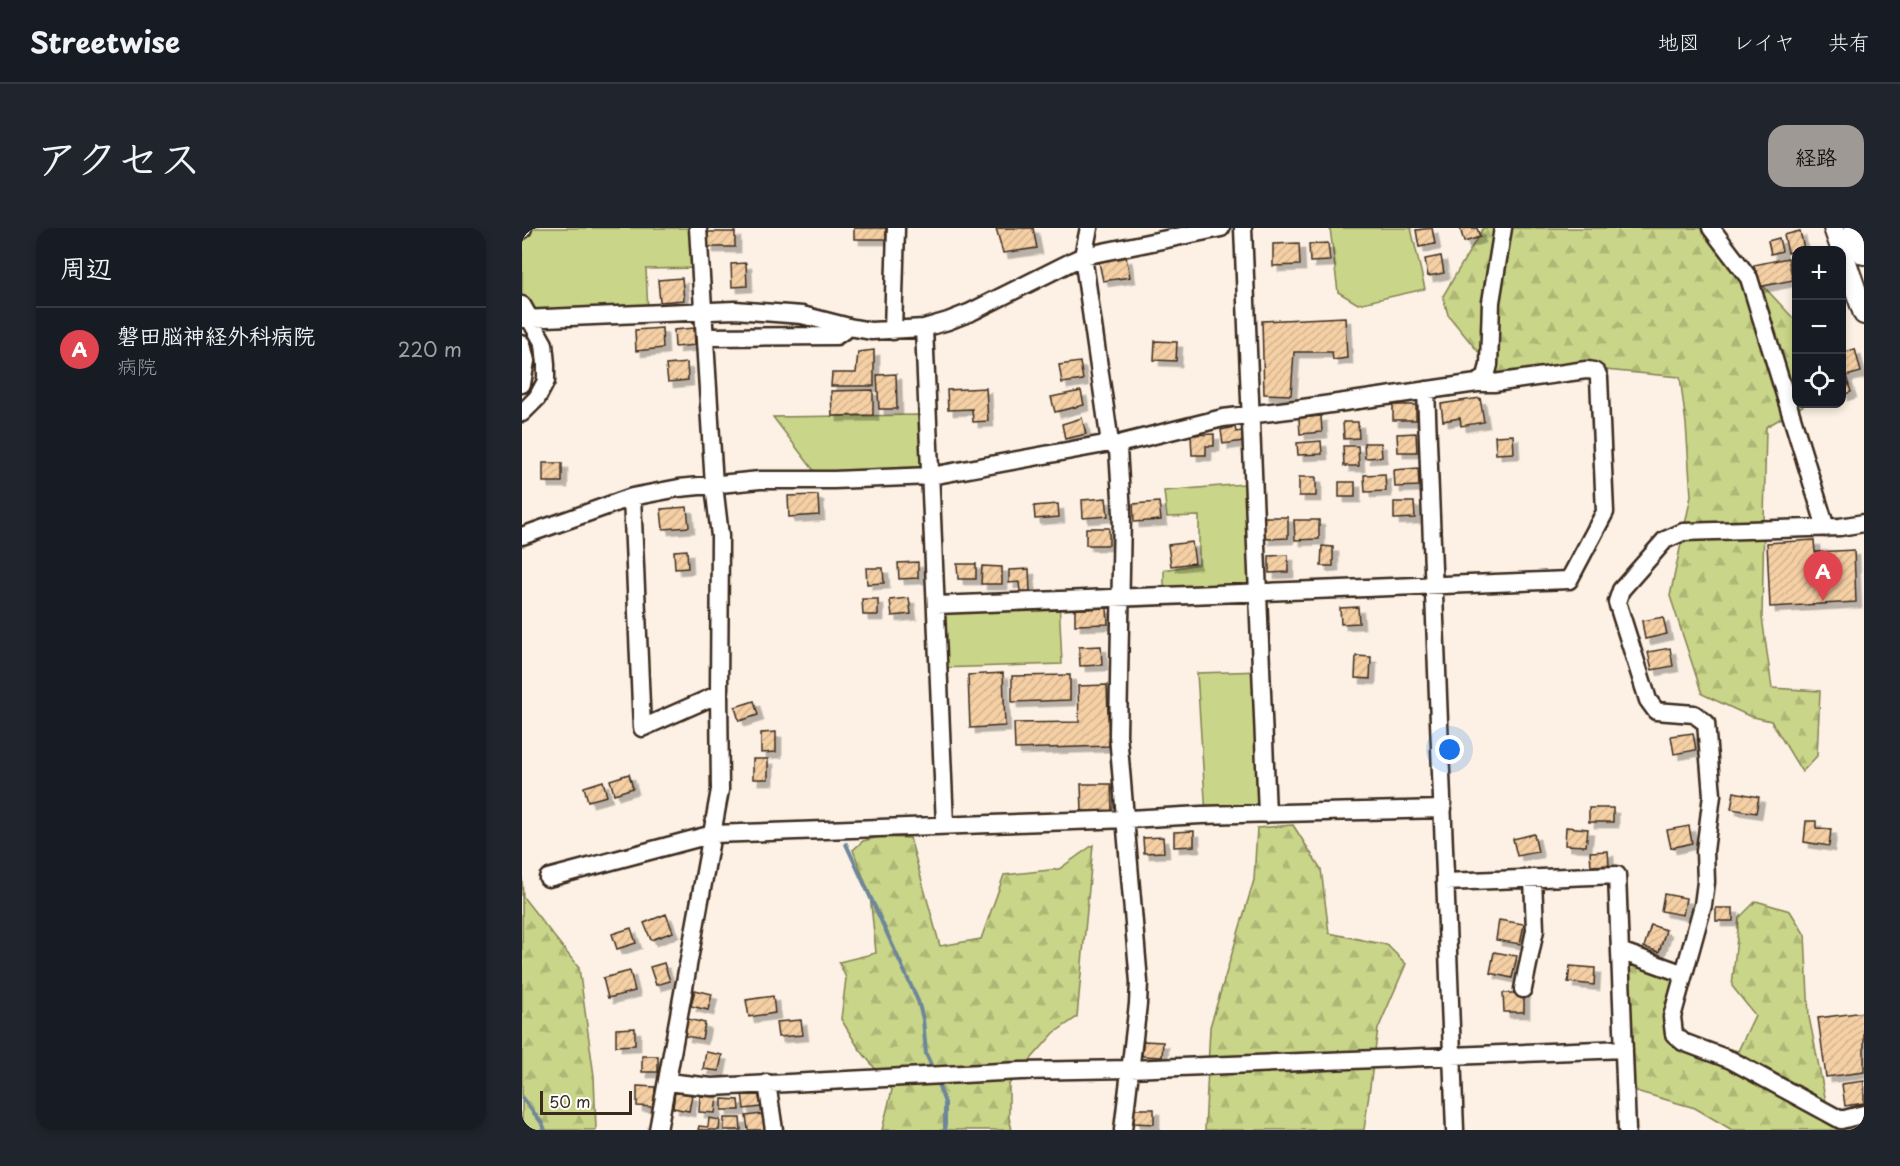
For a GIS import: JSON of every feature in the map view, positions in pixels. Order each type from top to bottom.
[{"type":"main road","points":[[1834,228],[1864,314]]},
{"type":"main road","points":[[1855,228],[1864,254]]},
{"type":"street","points":[[658,1130],[720,790],[720,536],[714,485],[698,228]]},
{"type":"street","points":[[893,331],[896,228]]},
{"type":"street","points":[[1089,228],[1083,255],[1114,446],[1122,513],[1118,735],[1123,819],[1139,982],[1123,1130]]},
{"type":"street","points":[[525,314],[704,310],[770,312],[802,315],[871,331],[924,328],[971,312],[1083,255],[1221,228]]},
{"type":"street","points":[[1243,228],[1267,814]]},
{"type":"street","points":[[1477,382],[1486,376],[1489,365],[1491,302],[1503,228]]},
{"type":"street","points":[[1711,228],[1749,278],[1826,528]]},
{"type":"street","points":[[522,413],[537,398],[546,381],[544,344],[525,314]]},
{"type":"street","points":[[705,337],[836,336],[849,327]]},
{"type":"street","points":[[924,328],[945,825]]},
{"type":"street","points":[[522,344],[526,361],[522,384]]},
{"type":"street","points":[[522,536],[632,497],[680,488],[760,480],[931,476],[1114,446],[1223,418],[1477,382],[1494,382],[1586,370],[1593,370],[1599,378],[1605,512],[1569,580],[936,605]]},
{"type":"street","points":[[1426,390],[1455,1130]]},
{"type":"street","points":[[632,497],[642,728],[719,694]]},
{"type":"street","points":[[1864,523],[1826,528],[1683,532],[1665,540],[1621,590],[1617,602],[1648,700],[1656,711],[1694,714],[1706,723],[1712,795],[1705,851],[1706,882],[1703,905],[1672,1017],[1674,1034],[1683,1042],[1731,1060],[1841,1120],[1864,1114]]},
{"type":"street","points":[[548,878],[713,834],[1123,819],[1201,814],[1443,809]]},
{"type":"street","points":[[1445,882],[1617,875],[1627,1130]]},
{"type":"street","points":[[1522,990],[1535,930],[1533,878]]},
{"type":"street","points":[[1620,951],[1684,974]]},
{"type":"street","points":[[667,1082],[712,1087],[1021,1071],[1130,1069],[1624,1049]]},
{"type":"street","points":[[767,1083],[774,1130]]},
{"type":"green space","points":[[522,228],[698,228],[701,268],[646,269],[648,313],[531,318],[522,300]]},
{"type":"green space","points":[[1330,228],[1411,228],[1425,289],[1358,304],[1338,292]]},
{"type":"green space","points":[[1483,228],[1709,228],[1792,317],[1792,408],[1799,408],[1766,427],[1762,617],[1772,688],[1820,691],[1817,756],[1802,772],[1771,721],[1749,716],[1702,694],[1670,596],[1691,496],[1680,377],[1594,369],[1486,376],[1489,365],[1448,315],[1443,296]]},
{"type":"green space","points":[[922,415],[931,469],[818,476],[773,417]]},
{"type":"green space","points":[[1255,483],[1259,592],[1164,595],[1164,570],[1199,564],[1199,516],[1167,517],[1164,491]]},
{"type":"green space","points":[[1059,600],[1062,664],[939,668],[940,605]]},
{"type":"green space","points":[[1262,671],[1267,814],[1206,815],[1197,673]]},
{"type":"green space","points":[[1293,825],[1321,869],[1329,933],[1387,945],[1406,964],[1378,1029],[1364,1130],[1205,1130],[1210,1027],[1254,880],[1257,828]]},
{"type":"green space","points":[[879,837],[910,838],[940,946],[981,939],[1004,875],[1059,869],[1093,845],[1077,1017],[1054,1033],[1009,1084],[1009,1118],[1012,1130],[882,1130],[892,1090],[858,1047],[841,1019],[846,978],[839,962],[876,953],[870,895],[853,850],[863,841]]},
{"type":"green space","points":[[522,877],[523,897],[579,968],[594,1076],[596,1130],[522,1130]]},
{"type":"green space","points":[[1756,901],[1790,911],[1805,935],[1809,1017],[1830,1122],[1858,1126],[1860,1130],[1732,1130],[1695,1108],[1625,1088],[1620,951],[1684,974],[1674,1034],[1738,1051],[1755,1015],[1732,986],[1739,918]]},
{"type":"building","points":[[854,228],[886,228],[886,239],[854,239]]},
{"type":"building","points":[[996,228],[1033,228],[1037,248],[1003,253]]},
{"type":"building","points":[[1432,228],[1435,244],[1419,247],[1416,230]]},
{"type":"building","points":[[1460,228],[1477,228],[1480,237],[1464,242]]},
{"type":"building","points":[[1800,231],[1803,246],[1792,246],[1792,252],[1788,253],[1784,235]]},
{"type":"building","points":[[708,232],[735,232],[735,247],[708,247]]},
{"type":"building","points":[[1779,238],[1782,251],[1771,254],[1768,241]]},
{"type":"building","points":[[1299,243],[1300,265],[1273,266],[1273,244]]},
{"type":"building","points":[[1328,243],[1330,261],[1310,262],[1309,244]]},
{"type":"building","points":[[1441,256],[1444,273],[1428,276],[1425,259]]},
{"type":"building","points":[[1126,257],[1130,277],[1103,281],[1099,262]]},
{"type":"building","points":[[1788,258],[1792,280],[1758,287],[1754,265]]},
{"type":"building","points":[[746,263],[747,286],[732,287],[731,264]]},
{"type":"building","points":[[682,278],[684,300],[660,302],[658,280]]},
{"type":"building","points":[[1345,317],[1347,358],[1333,360],[1332,352],[1294,352],[1291,395],[1264,394],[1262,321]]},
{"type":"building","points":[[662,328],[663,348],[636,351],[635,330]]},
{"type":"building","points":[[694,328],[695,345],[675,347],[674,330]]},
{"type":"building","points":[[1155,341],[1177,342],[1176,361],[1154,360]]},
{"type":"building","points":[[1855,349],[1861,372],[1846,376],[1846,352]]},
{"type":"building","points":[[874,350],[874,386],[831,386],[832,373],[856,373],[858,352]]},
{"type":"building","points":[[1080,362],[1083,380],[1062,383],[1059,365]]},
{"type":"building","points":[[687,363],[688,380],[668,382],[666,365]]},
{"type":"building","points":[[896,374],[897,409],[879,409],[877,375]]},
{"type":"building","points":[[1846,376],[1851,392],[1846,394]]},
{"type":"building","points":[[986,388],[988,421],[973,422],[972,409],[948,410],[947,390]]},
{"type":"building","points":[[873,390],[873,415],[832,416],[831,391]]},
{"type":"building","points":[[1081,391],[1084,405],[1055,412],[1051,397]]},
{"type":"building","points":[[1480,398],[1484,422],[1461,426],[1460,418],[1443,421],[1441,404]]},
{"type":"building","points":[[1393,405],[1416,405],[1416,420],[1393,420]]},
{"type":"building","points":[[1321,416],[1322,432],[1300,434],[1299,418]]},
{"type":"building","points":[[1082,418],[1086,434],[1065,439],[1062,424]]},
{"type":"building","points":[[1343,422],[1358,422],[1359,438],[1344,439]]},
{"type":"building","points":[[1235,427],[1236,432],[1242,431],[1243,441],[1223,444],[1221,430]]},
{"type":"building","points":[[1416,433],[1417,452],[1398,452],[1397,434]]},
{"type":"building","points":[[1214,434],[1214,446],[1206,446],[1206,455],[1192,455],[1191,435]]},
{"type":"building","points":[[1513,435],[1514,453],[1496,454],[1495,436]]},
{"type":"building","points":[[1321,441],[1322,454],[1298,455],[1297,443]]},
{"type":"building","points":[[1364,443],[1381,443],[1382,457],[1365,458]]},
{"type":"building","points":[[1343,446],[1358,446],[1359,466],[1344,466]]},
{"type":"building","points":[[543,463],[562,463],[562,482],[543,482]]},
{"type":"building","points":[[1418,468],[1419,486],[1395,487],[1394,470]]},
{"type":"building","points":[[1385,474],[1386,491],[1365,492],[1364,475]]},
{"type":"building","points":[[1299,477],[1316,477],[1316,496],[1299,496]]},
{"type":"building","points":[[1339,482],[1355,482],[1355,497],[1339,497]]},
{"type":"building","points":[[818,495],[819,515],[789,517],[788,496]]},
{"type":"building","points":[[1106,498],[1108,516],[1083,518],[1082,500]]},
{"type":"building","points":[[1159,502],[1161,520],[1134,522],[1133,504]]},
{"type":"building","points":[[1394,502],[1414,502],[1415,518],[1394,519]]},
{"type":"building","points":[[1058,504],[1059,517],[1035,519],[1034,506]]},
{"type":"building","points":[[687,507],[689,527],[663,529],[661,509]]},
{"type":"building","points":[[1264,517],[1288,517],[1288,538],[1264,539]]},
{"type":"building","points":[[1294,520],[1319,520],[1319,539],[1295,540]]},
{"type":"building","points":[[1086,528],[1109,528],[1109,545],[1086,545]]},
{"type":"building","points":[[1814,540],[1815,552],[1854,550],[1856,602],[1770,607],[1767,543]]},
{"type":"building","points":[[1192,542],[1195,563],[1171,566],[1168,545]]},
{"type":"building","points":[[1322,546],[1333,547],[1333,566],[1321,566]]},
{"type":"building","points":[[687,550],[688,568],[675,569],[674,551]]},
{"type":"building","points":[[1288,555],[1288,572],[1269,573],[1269,556]]},
{"type":"building","points":[[918,562],[918,578],[899,579],[898,563]]},
{"type":"building","points":[[957,564],[976,564],[976,579],[958,579]]},
{"type":"building","points":[[982,566],[1002,567],[1002,584],[981,584]]},
{"type":"building","points":[[866,568],[883,568],[884,583],[867,584]]},
{"type":"building","points":[[1029,569],[1030,591],[1020,591],[1019,582],[1009,583],[1009,570]]},
{"type":"building","points":[[909,598],[911,614],[892,616],[890,600]]},
{"type":"building","points":[[862,599],[878,599],[878,615],[863,615]]},
{"type":"building","points":[[1358,607],[1359,623],[1341,624],[1340,608]]},
{"type":"building","points":[[1107,608],[1108,624],[1075,625],[1075,609]]},
{"type":"building","points":[[1663,617],[1667,634],[1645,639],[1642,621]]},
{"type":"building","points":[[1101,646],[1102,665],[1080,666],[1079,647]]},
{"type":"building","points":[[1670,648],[1673,666],[1652,670],[1648,652]]},
{"type":"building","points":[[1356,656],[1371,657],[1370,679],[1355,678]]},
{"type":"building","points":[[1003,673],[1005,726],[970,728],[968,675]]},
{"type":"building","points":[[1070,675],[1070,700],[1012,702],[1012,676]]},
{"type":"building","points":[[1107,685],[1109,746],[1015,749],[1014,723],[1079,722],[1078,686]]},
{"type":"building","points":[[754,701],[758,715],[739,721],[735,707]]},
{"type":"building","points":[[776,732],[776,752],[761,753],[761,733]]},
{"type":"building","points":[[1693,733],[1696,750],[1674,754],[1671,736]]},
{"type":"building","points":[[753,759],[768,759],[768,779],[753,779]]},
{"type":"building","points":[[629,774],[633,788],[614,794],[610,780]]},
{"type":"building","points":[[603,781],[607,796],[588,801],[584,787]]},
{"type":"building","points":[[1081,784],[1111,784],[1112,810],[1082,811]]},
{"type":"building","points":[[1734,792],[1759,797],[1756,813],[1731,809]]},
{"type":"building","points":[[1589,808],[1613,808],[1613,822],[1589,822]]},
{"type":"building","points":[[1806,821],[1816,821],[1816,828],[1831,829],[1829,846],[1804,842]]},
{"type":"building","points":[[1689,826],[1692,843],[1671,848],[1667,830]]},
{"type":"building","points":[[1566,827],[1588,829],[1586,846],[1565,845]]},
{"type":"building","points":[[1194,831],[1194,846],[1174,847],[1174,832]]},
{"type":"building","points":[[1534,834],[1538,852],[1517,856],[1513,839]]},
{"type":"building","points":[[1163,837],[1164,852],[1144,853],[1143,838]]},
{"type":"building","points":[[1608,851],[1609,865],[1591,866],[1590,852]]},
{"type":"building","points":[[1664,894],[1686,898],[1683,915],[1661,911]]},
{"type":"building","points":[[1716,908],[1733,908],[1733,921],[1716,921]]},
{"type":"building","points":[[666,914],[673,932],[651,940],[644,923]]},
{"type":"building","points":[[1499,920],[1524,924],[1520,944],[1496,940]]},
{"type":"building","points":[[1651,925],[1666,930],[1659,952],[1644,947]]},
{"type":"building","points":[[631,928],[636,943],[617,949],[612,934]]},
{"type":"building","points":[[1494,952],[1517,956],[1512,978],[1490,973]]},
{"type":"building","points":[[664,963],[670,981],[656,985],[650,967]]},
{"type":"building","points":[[1570,966],[1595,968],[1594,985],[1568,982]]},
{"type":"building","points":[[630,971],[635,991],[608,998],[603,978]]},
{"type":"building","points":[[695,990],[712,994],[708,1010],[691,1006]]},
{"type":"building","points":[[1503,993],[1524,993],[1524,1012],[1504,1012]]},
{"type":"building","points":[[773,996],[775,1013],[749,1017],[746,1000]]},
{"type":"building","points":[[1864,1012],[1864,1072],[1826,1077],[1818,1018]]},
{"type":"building","points":[[688,1019],[705,1023],[702,1039],[685,1036]]},
{"type":"building","points":[[801,1020],[803,1035],[778,1037],[776,1022]]},
{"type":"building","points":[[635,1028],[635,1045],[616,1046],[616,1029]]},
{"type":"building","points":[[1143,1041],[1163,1042],[1162,1057],[1142,1056]]},
{"type":"building","points":[[706,1052],[722,1055],[719,1071],[703,1069]]},
{"type":"building","points":[[642,1056],[658,1056],[658,1072],[642,1072]]},
{"type":"building","points":[[1864,1081],[1864,1103],[1845,1106],[1842,1084]]},
{"type":"building","points":[[637,1086],[655,1087],[654,1107],[637,1106]]},
{"type":"building","points":[[758,1091],[761,1107],[744,1109],[742,1093]]},
{"type":"building","points":[[675,1092],[692,1095],[689,1111],[673,1108]]},
{"type":"building","points":[[700,1096],[717,1097],[715,1113],[699,1112]]},
{"type":"building","points":[[722,1099],[739,1100],[740,1110],[722,1110]]},
{"type":"building","points":[[1134,1109],[1154,1109],[1154,1124],[1134,1123]]},
{"type":"building","points":[[762,1114],[765,1130],[748,1130],[746,1116]]},
{"type":"building","points":[[709,1118],[720,1120],[719,1130],[698,1130],[699,1126],[708,1127]]},
{"type":"building","points":[[724,1118],[740,1118],[741,1130],[724,1130]]},
{"type":"waterway","points":[[846,844],[918,1001],[923,1019],[926,1054],[934,1071]]},
{"type":"waterway","points":[[937,1081],[945,1103],[945,1130]]},
{"type":"waterway","points":[[522,1098],[545,1130]]},
{"type":"place","name":"磐田脳神経外科病院","points":[[1823,601]]}]
